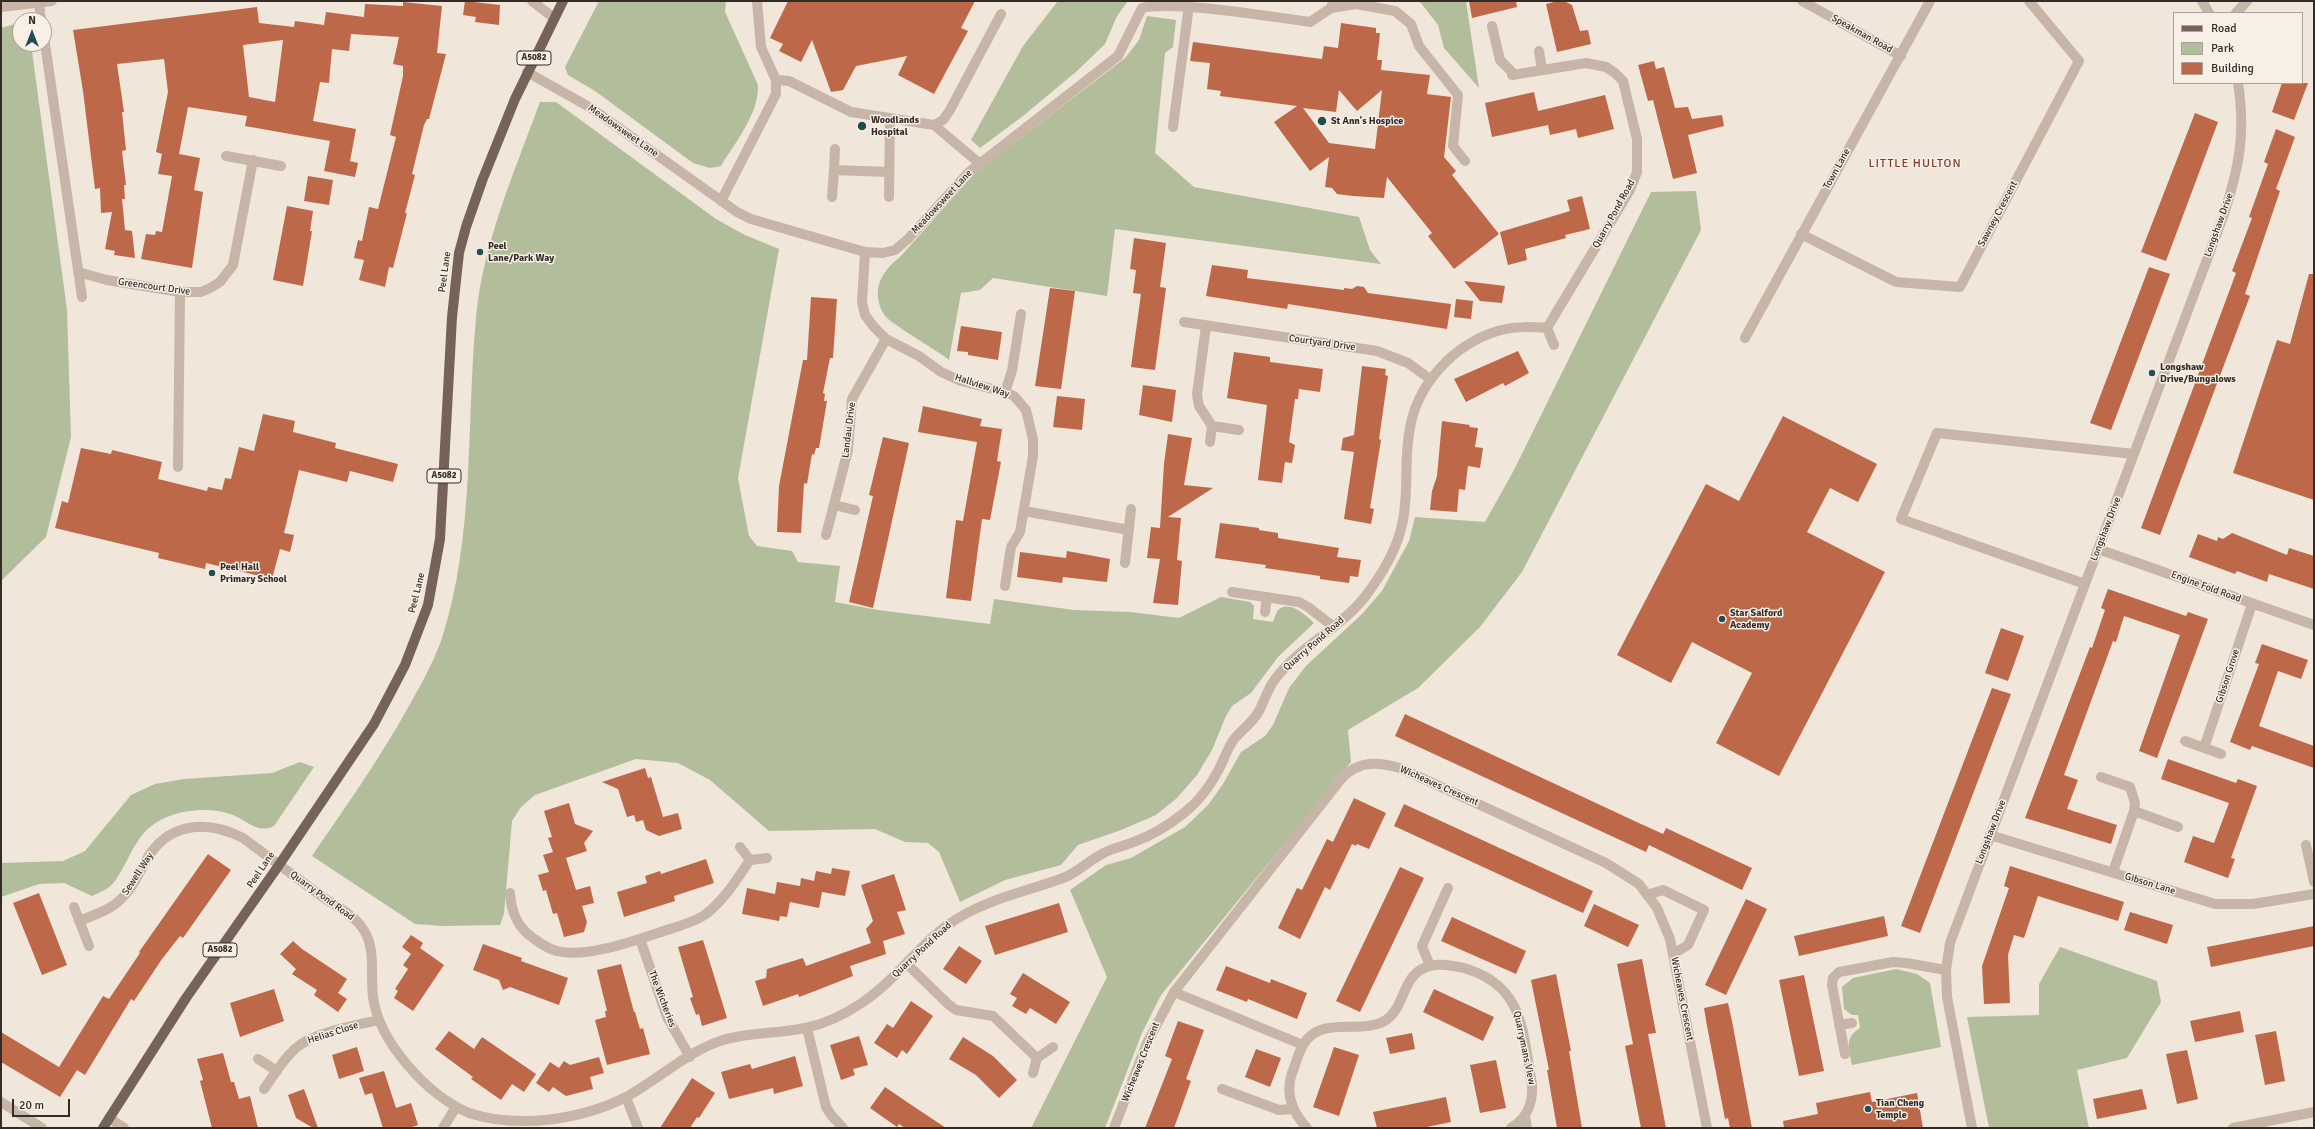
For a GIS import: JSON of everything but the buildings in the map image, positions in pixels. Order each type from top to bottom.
[{"type":"main road","name":"A5082","points":[[554,18],[563,1]]},
{"type":"main road","name":"Peel Lane","points":[[103,1128],[186,998],[279,865],[386,703],[405,664],[428,605],[435,575],[442,510],[452,317],[459,253],[466,227],[482,182],[526,72],[554,18]]},
{"type":"street","points":[[1,8],[52,1]]},
{"type":"street","points":[[532,1],[554,18]]},
{"type":"street","points":[[720,200],[776,94],[776,80],[761,47],[757,1]]},
{"type":"street","name":"Speakman Road","points":[[1802,1],[1901,56]]},
{"type":"street","name":"Town Lane","points":[[1745,338],[1930,1]]},
{"type":"street","name":"Sawney Crescent","points":[[1801,234],[1896,282],[1960,287],[2079,60],[2029,1]]},
{"type":"street","points":[[2202,1],[2208,12]]},
{"type":"street","points":[[2237,12],[2247,1]]},
{"type":"street","points":[[39,3],[41,12]]},
{"type":"street","name":"Meadowsweet Lane","points":[[526,72],[591,108],[737,212],[751,219],[865,252],[883,253],[895,250],[908,239],[968,173],[979,163],[1118,56],[1142,8],[1151,4],[1188,5],[1310,22],[1332,5]]},
{"type":"street","points":[[1332,5],[1356,4],[1395,11],[1411,24],[1419,46],[1458,96],[1453,146],[1465,161]]},
{"type":"street","points":[[1173,127],[1188,5]]},
{"type":"street","points":[[934,125],[943,120],[950,110],[1001,14]]},
{"type":"street","name":"Quarry Pond Road","points":[[279,865],[359,923],[371,947],[372,982],[378,1020],[392,1046],[412,1069],[456,1107],[494,1122],[537,1125],[566,1118],[626,1097],[708,1046],[724,1040],[744,1035],[807,1028],[838,1016],[865,1001],[907,964],[930,939],[959,917],[1007,895],[1067,877],[1102,854],[1143,839],[1186,812],[1202,795],[1217,774],[1235,738],[1254,719],[1274,680],[1302,653],[1334,627],[1361,602],[1395,550],[1406,506],[1408,434],[1418,401],[1430,379],[1446,361],[1463,347],[1484,336],[1504,329],[1525,326],[1547,328],[1630,190],[1637,172],[1638,155],[1635,123],[1623,81],[1615,72],[1606,67],[1586,63],[1514,75],[1500,60],[1492,26]]},
{"type":"street","points":[[1539,51],[1542,70]]},
{"type":"street","points":[[46,52],[82,297]]},
{"type":"street","points":[[776,80],[790,81],[851,112],[934,125],[979,163]]},
{"type":"street","name":"Longshaw Drive","points":[[1972,1128],[1950,1015],[1946,970],[1950,943],[2236,178],[2240,154],[2242,125],[2238,84]]},
{"type":"street","points":[[888,197],[890,118]]},
{"type":"street","points":[[832,197],[835,149]]},
{"type":"street","points":[[226,156],[281,166]]},
{"type":"street","name":"Greencourt Drive","points":[[78,272],[107,280],[180,292],[201,292],[220,282],[233,265],[253,160]]},
{"type":"street","points":[[834,170],[888,172]]},
{"type":"street","name":"Hallview Way","points":[[865,252],[862,286],[865,315],[886,339],[954,378],[1005,392],[1014,396],[1026,410],[1033,438],[1024,511],[1020,532],[1011,547],[1005,586]]},
{"type":"street","points":[[178,467],[180,292]]},
{"type":"street","points":[[1005,392],[1012,371],[1020,314]]},
{"type":"street","name":"Courtyard Drive","points":[[1184,322],[1377,351],[1408,363],[1430,379]]},
{"type":"street","points":[[1206,326],[1197,394],[1199,406],[1212,426],[1210,442]]},
{"type":"street","points":[[1547,328],[1554,345]]},
{"type":"street","name":"Landau Drive","points":[[826,535],[848,450],[852,399],[886,339]]},
{"type":"street","points":[[1212,426],[1239,430]]},
{"type":"street","points":[[2085,584],[1901,519],[1937,433],[2134,454]]},
{"type":"street","points":[[834,505],[855,510]]},
{"type":"street","points":[[1125,563],[1132,509]]},
{"type":"street","points":[[1024,511],[1129,530]]},
{"type":"street","name":"Engine Fold Road","points":[[2098,549],[2314,625]]},
{"type":"street","points":[[1232,592],[1299,602],[1334,627]]},
{"type":"street","points":[[1265,612],[1267,597]]},
{"type":"street","name":"Gibson Grove","points":[[2204,748],[2252,604]]},
{"type":"street","points":[[2185,741],[2221,754]]},
{"type":"street","name":"Wicheaves Crescent","points":[[1114,1128],[1147,1044],[1174,992],[1342,778],[1356,766],[1377,763],[1400,768],[1606,863],[1627,875],[1648,895],[1664,923],[1674,954],[1707,1128]]},
{"type":"street","points":[[2101,777],[2130,787],[2135,803],[2134,811],[2113,872]]},
{"type":"street","points":[[2134,811],[2178,826]]},
{"type":"street","name":"Sewell Way","points":[[79,921],[110,908],[119,901],[128,892],[150,854],[162,841],[176,832],[193,826],[211,826],[227,829],[243,838],[279,865]]},
{"type":"street","name":"Gibson Lane","points":[[1990,835],[2215,904],[2253,904],[2314,894]]},
{"type":"street","points":[[2306,845],[2314,882]]},
{"type":"street","points":[[740,847],[750,860]]},
{"type":"street","points":[[750,860],[767,858]]},
{"type":"street","points":[[510,894],[512,911],[525,932],[555,951],[570,953],[585,952],[640,939],[688,923],[704,915],[729,892],[750,860]]},
{"type":"street","points":[[1307,1128],[1294,1110],[1289,1091],[1290,1081],[1303,1045],[1313,1034],[1327,1028],[1341,1026],[1365,1027],[1377,1025],[1388,1019],[1395,1010],[1414,976],[1430,966],[1422,946],[1448,888]]},
{"type":"street","points":[[1648,895],[1663,890],[1704,910],[1688,945],[1674,954]]},
{"type":"street","points":[[74,907],[89,946]]},
{"type":"street","name":"The Wicheries","points":[[640,939],[667,1017],[690,1057]]},
{"type":"street","points":[[1845,1054],[1832,985],[1833,978],[1839,972],[1892,962],[1946,970]]},
{"type":"street","points":[[907,964],[956,1010],[993,1016],[1037,1058]]},
{"type":"street","name":"Quarrymans View","points":[[1430,966],[1444,964],[1471,970],[1493,981],[1511,998],[1521,1024],[1532,1084],[1531,1107],[1525,1116]]},
{"type":"street","points":[[1174,992],[1303,1045]]},
{"type":"street","name":"Helias Close","points":[[264,1089],[290,1054],[304,1042],[316,1037],[378,1020]]},
{"type":"street","points":[[1839,1025],[1852,1023]]},
{"type":"street","points":[[807,1028],[826,1107],[830,1115],[844,1128]]},
{"type":"street","points":[[1033,1073],[1037,1058],[1054,1047]]},
{"type":"street","points":[[258,1059],[277,1071]]},
{"type":"street","points":[[1222,1089],[1279,1110],[1294,1110]]},
{"type":"street","points":[[626,1097],[638,1128]]},
{"type":"street","points":[[1,1102],[42,1128]]},
{"type":"street","points":[[443,1128],[456,1107]]},
{"type":"street","points":[[2233,1128],[2314,1112]]},
{"type":"street","points":[[1511,1128],[1525,1116]]},
{"type":"street","points":[[1525,1116],[1527,1128]]},
{"type":"street","points":[[109,1118],[124,1128]]},
{"type":"green space","points":[[599,1],[726,1],[725,12],[758,85],[755,106],[751,117],[721,166],[710,168],[693,163],[595,91],[568,75],[565,67]]},
{"type":"green space","points":[[1058,1],[1128,1],[1117,16],[1105,44],[1077,71],[1023,116],[980,148],[971,140],[1023,46]]},
{"type":"green space","points":[[1415,1],[1466,1],[1479,88],[1444,48],[1438,25],[1421,3]]},
{"type":"green space","points":[[1147,16],[1176,20],[1173,47],[1165,53],[1155,153],[1194,187],[1359,217],[1370,250],[1381,264],[1115,229],[1107,296],[993,278],[980,290],[961,293],[949,360],[889,320],[885,316],[878,299],[879,284],[887,269],[900,257],[974,174],[1125,58],[1139,40]]},
{"type":"green space","points":[[12,25],[12,52],[32,52],[67,310],[71,437],[46,537],[1,581],[1,28]]},
{"type":"green space","points":[[540,102],[556,102],[716,219],[745,235],[779,249],[738,478],[749,536],[757,546],[792,551],[798,562],[840,566],[835,602],[878,610],[990,624],[994,599],[1074,610],[1130,612],[1179,618],[1221,597],[1250,602],[1254,606],[1253,619],[1273,622],[1278,610],[1287,606],[1298,610],[1314,623],[1278,657],[1251,693],[1232,706],[1226,716],[1212,750],[1197,775],[1177,798],[1156,815],[1121,830],[1078,845],[1061,865],[1005,880],[960,902],[939,852],[928,843],[905,842],[875,829],[769,831],[710,780],[678,763],[636,759],[535,795],[521,807],[512,821],[504,914],[500,925],[442,926],[415,924],[312,856],[363,781],[399,724],[428,672],[442,638],[453,599],[465,520],[473,358],[480,290],[492,235]]},
{"type":"green space","points":[[1696,191],[1701,230],[1522,572],[1480,627],[1418,688],[1348,730],[1351,762],[1161,995],[1142,1033],[1105,1128],[1031,1128],[1107,977],[1070,890],[1106,865],[1131,858],[1185,827],[1208,805],[1223,784],[1241,752],[1265,736],[1273,725],[1289,688],[1306,666],[1362,614],[1382,591],[1409,541],[1415,517],[1485,522],[1514,470],[1651,192]]},
{"type":"green space","points":[[300,762],[314,767],[274,826],[268,828],[258,828],[225,812],[209,810],[175,814],[156,822],[148,829],[135,845],[113,884],[99,893],[92,896],[64,883],[39,884],[1,897],[1,863],[63,861],[85,851],[131,795],[155,784],[184,779],[272,773]]},
{"type":"green space","points":[[2060,947],[2157,981],[2161,1002],[2127,1058],[2077,1070],[2089,1128],[1989,1128],[1967,1017],[2039,1015],[2039,984]]},
{"type":"green space","points":[[1896,969],[1917,974],[1930,983],[1941,1047],[1852,1065],[1849,1044],[1852,1036],[1860,1028],[1858,1015],[1852,1015],[1844,1009],[1842,987],[1853,978]]},
{"type":"place","name":"St Ann's Hospice","points":[[1322,121]]},
{"type":"place","name":"Woodlands Hospital","points":[[862,126]]},
{"type":"place","name":"Peel Lane/Park Way","points":[[480,252]]},
{"type":"place","name":"Longshaw Drive/Bungalows","points":[[2152,373]]},
{"type":"place","name":"Peel Hall Primary School","points":[[212,573]]},
{"type":"place","name":"Star Salford Academy","points":[[1722,619]]},
{"type":"place","name":"Tian Cheng Temple","points":[[1868,1109]]},
{"type":"district","name":"LITTLE HULTON","points":[[1915,164]]}]
